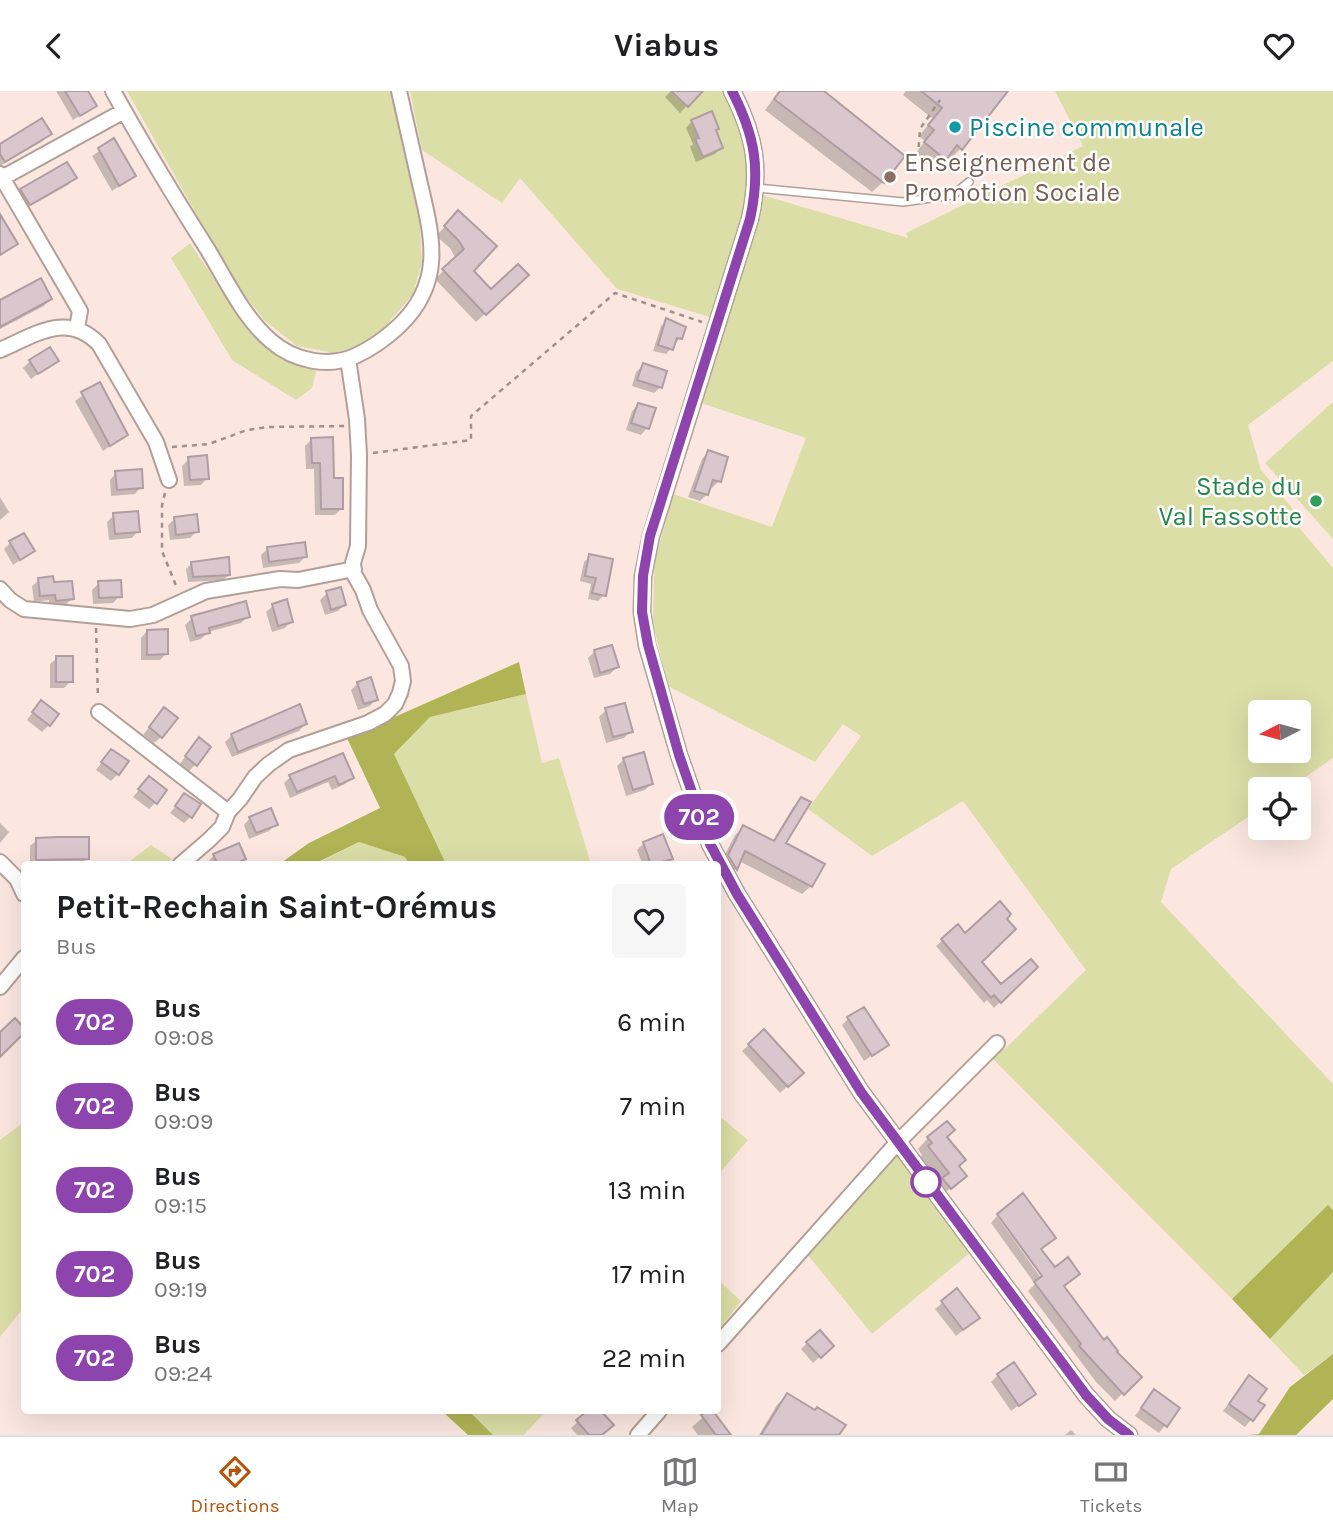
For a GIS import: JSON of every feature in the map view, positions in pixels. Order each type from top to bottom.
[{"type":"street","points":[[113,91],[249,315],[272,342],[292,354],[317,363],[348,359],[375,347],[415,310],[428,286],[432,258],[430,230],[399,91]]},
{"type":"street","points":[[719,861],[700,819],[662,695],[642,612],[643,576],[650,536],[750,219],[756,188],[754,145],[732,91]]},
{"type":"street","points":[[77,328],[80,311],[1,176],[124,111]]},
{"type":"street","points":[[0,350],[56,327],[77,328],[88,333],[99,344],[158,449],[169,480]]},
{"type":"street","points":[[185,861],[222,827],[228,812],[255,777],[289,750],[368,723],[396,704],[403,681],[401,666],[369,610],[354,569],[358,546],[359,455],[358,426],[348,359]]},
{"type":"street","points":[[0,589],[24,609],[130,619],[153,615],[206,591],[228,586],[280,579],[298,580],[354,569]]},
{"type":"street","points":[[99,712],[228,812]]},
{"type":"street","points":[[0,862],[21,885]]},
{"type":"street","points":[[721,864],[861,1092],[897,1143],[1086,1395],[1108,1419],[1129,1435]]},
{"type":"street","points":[[0,987],[21,962]]},
{"type":"street","points":[[721,1341],[897,1143],[997,1043]]},
{"type":"street","points":[[638,1435],[656,1414]]},
{"type":"lane","points":[[756,188],[903,202],[953,195],[969,182]]},
{"type":"path","points":[[918,157],[920,129],[940,100]]},
{"type":"path","points":[[359,455],[471,440],[471,417],[615,293],[715,326]]},
{"type":"path","points":[[158,449],[209,444],[247,430],[268,427],[358,426]]},
{"type":"path","points":[[169,480],[162,505],[162,551],[182,601]]},
{"type":"path","points":[[95,615],[99,712]]},
{"type":"green space","points":[[127,91],[390,91],[419,213],[422,262],[413,294],[384,328],[361,344],[335,353],[297,346],[265,321],[237,286]]},
{"type":"green space","points":[[410,91],[723,91],[747,146],[749,191],[710,317],[617,289],[520,178],[502,203],[422,150]]},
{"type":"green space","points":[[1055,91],[1333,91],[1333,361],[1248,425],[1261,470],[1292,508],[1296,524],[1333,568],[1333,758],[1305,777],[1248,777],[1248,817],[1171,869],[1161,902],[1333,1084],[1333,1210],[1328,1206],[1232,1299],[992,1058],[1008,1046],[1086,970],[963,801],[872,856],[808,809],[861,736],[843,724],[815,762],[668,686],[653,624],[654,564],[673,494],[772,527],[806,438],[701,403],[762,195],[908,238],[906,233],[1083,146]]},
{"type":"green space","points":[[190,243],[250,332],[282,359],[317,369],[312,388],[296,400],[232,360],[171,258]]},
{"type":"green space","name":"Stade du Val Fassotte","points":[[1333,402],[1333,539],[1265,463]]},
{"type":"green space","points":[[526,694],[542,763],[559,758],[590,861],[445,861],[394,754],[430,717]]},
{"type":"green space","points":[[359,842],[405,857],[407,861],[322,861]]},
{"type":"green space","points":[[151,845],[172,859],[169,861],[130,861]]},
{"type":"green space","points":[[721,1118],[748,1140],[721,1172]]},
{"type":"green space","points":[[21,1124],[21,1311],[0,1337],[0,1140]]},
{"type":"green space","points":[[900,1156],[972,1251],[872,1334],[803,1249],[890,1157]]},
{"type":"green space","points":[[1333,1272],[1333,1354],[1304,1375],[1270,1339]]},
{"type":"green space","points":[[721,1283],[741,1301],[721,1327]]},
{"type":"green space","points":[[472,1414],[543,1414],[524,1435],[493,1435]]},
{"type":"shaded area","points":[[519,662],[526,694],[430,717],[394,754],[445,861],[407,861],[405,857],[359,842],[320,861],[284,861],[309,843],[380,808],[347,738]]},
{"type":"shaded area","points":[[1328,1205],[1333,1210],[1333,1272],[1270,1339],[1232,1299]]},
{"type":"shaded area","points":[[1333,1354],[1333,1399],[1296,1435],[1249,1435],[1259,1434],[1290,1387]]},
{"type":"shaded area","points":[[445,1414],[472,1414],[493,1435],[468,1435]]},
{"type":"building","points":[[65,91],[88,91],[97,106],[80,116]]},
{"type":"building","points":[[671,91],[703,91],[688,107]]},
{"type":"building","points":[[780,91],[824,91],[905,156],[884,183],[774,99]]},
{"type":"building","name":"Piscine communale","points":[[921,91],[1008,91],[962,150],[957,145],[946,160],[924,142],[934,130],[928,125],[942,108]]},
{"type":"building","points":[[712,111],[723,148],[703,157],[691,120]]},
{"type":"building","points":[[42,118],[52,134],[5,162],[0,154],[0,144]]},
{"type":"building","points":[[114,138],[136,176],[119,186],[98,148]]},
{"type":"building","points":[[67,162],[77,178],[30,205],[20,189]]},
{"type":"building","points":[[458,210],[497,246],[474,271],[491,289],[518,264],[529,275],[486,315],[442,269],[464,249],[444,226]]},
{"type":"building","points":[[0,214],[18,244],[0,255]]},
{"type":"building","points":[[41,278],[52,299],[0,327],[0,300]]},
{"type":"building","points":[[666,318],[686,327],[682,339],[677,338],[673,350],[658,345]]},
{"type":"building","points":[[50,347],[59,361],[38,374],[29,360]]},
{"type":"building","points":[[643,363],[667,371],[662,388],[637,380]]},
{"type":"building","points":[[100,382],[128,435],[110,446],[81,392]]},
{"type":"building","points":[[638,403],[656,408],[649,429],[631,423]]},
{"type":"building","points":[[333,437],[334,478],[343,478],[343,509],[321,509],[320,463],[312,463],[311,438]]},
{"type":"building","points":[[708,450],[728,457],[721,482],[713,480],[708,495],[694,491]]},
{"type":"building","points":[[207,455],[209,479],[190,480],[188,457]]},
{"type":"building","points":[[142,469],[143,488],[117,490],[115,471]]},
{"type":"building","points":[[138,511],[140,532],[115,534],[113,513]]},
{"type":"building","points":[[197,514],[199,532],[176,535],[174,517]]},
{"type":"building","points":[[24,533],[35,551],[20,560],[9,541]]},
{"type":"building","points":[[305,542],[307,557],[269,562],[267,547]]},
{"type":"building","points":[[589,554],[613,559],[606,596],[592,593],[596,578],[585,576]]},
{"type":"building","points":[[229,557],[230,575],[193,577],[191,562]]},
{"type":"building","points":[[53,576],[54,582],[72,581],[74,599],[56,601],[55,595],[40,596],[38,578]]},
{"type":"building","points":[[121,580],[122,597],[99,598],[98,581]]},
{"type":"building","points":[[341,587],[346,605],[331,610],[326,591]]},
{"type":"building","points":[[287,599],[293,622],[278,626],[272,604]]},
{"type":"building","points":[[246,601],[250,617],[209,628],[210,633],[196,636],[191,616]]},
{"type":"building","points":[[168,629],[168,654],[147,655],[147,630]]},
{"type":"building","points":[[612,645],[619,667],[600,673],[594,650]]},
{"type":"building","points":[[56,656],[73,656],[73,682],[56,682]]},
{"type":"building","points":[[371,677],[378,700],[364,704],[357,682]]},
{"type":"building","points":[[41,700],[59,714],[50,726],[32,712]]},
{"type":"building","points":[[625,703],[633,732],[613,737],[605,708]]},
{"type":"building","points":[[300,704],[307,724],[238,752],[231,734]]},
{"type":"building","points":[[164,707],[178,718],[162,738],[149,727]]},
{"type":"building","points":[[199,737],[211,747],[197,766],[185,756]]},
{"type":"building","points":[[111,749],[129,761],[119,775],[101,762]]},
{"type":"building","points":[[644,752],[653,784],[633,790],[623,758]]},
{"type":"building","points":[[343,753],[354,778],[339,785],[335,776],[297,792],[289,775]]},
{"type":"building","points":[[149,776],[167,790],[157,804],[138,789]]},
{"type":"building","points":[[184,793],[201,804],[192,818],[175,806]]},
{"type":"building","points":[[801,797],[811,802],[786,843],[825,864],[812,887],[745,851],[737,870],[728,855],[743,825],[774,841]]},
{"type":"building","points":[[271,808],[278,825],[256,833],[249,817]]},
{"type":"building","points":[[663,834],[673,859],[650,861],[643,842]]},
{"type":"building","points":[[89,837],[89,859],[36,860],[36,838]]},
{"type":"building","points":[[239,843],[246,859],[216,861],[213,854]]},
{"type":"building","points":[[1000,901],[1011,914],[1007,919],[1016,929],[982,962],[1001,984],[1031,959],[1038,967],[1001,1003],[994,995],[991,998],[941,939],[958,924],[965,933]]},
{"type":"building","points":[[864,1007],[889,1045],[872,1056],[847,1017]]},
{"type":"building","points":[[15,1018],[21,1025],[21,1036],[0,1057],[0,1032]]},
{"type":"building","points":[[764,1029],[804,1073],[788,1087],[748,1044]]},
{"type":"building","points":[[947,1121],[955,1130],[947,1137],[966,1160],[959,1166],[967,1176],[951,1189],[942,1178],[949,1173],[928,1146],[932,1143],[927,1137]]},
{"type":"building","points":[[1023,1193],[1056,1238],[1041,1249],[1055,1267],[1068,1257],[1080,1274],[1064,1286],[1104,1340],[1107,1337],[1117,1352],[1142,1377],[1124,1395],[1079,1346],[1081,1344],[1034,1282],[1042,1276],[997,1214]]},
{"type":"building","points":[[957,1288],[980,1318],[963,1330],[941,1301]]},
{"type":"building","points":[[820,1330],[834,1346],[821,1358],[806,1342]]},
{"type":"building","points":[[1014,1362],[1036,1394],[1019,1406],[997,1374]]},
{"type":"building","points":[[1249,1375],[1267,1389],[1258,1401],[1265,1405],[1253,1421],[1229,1404]]},
{"type":"building","points":[[1154,1389],[1180,1408],[1167,1427],[1141,1408]]},
{"type":"building","points":[[787,1393],[846,1425],[839,1435],[761,1435]]},
{"type":"building","points":[[583,1414],[604,1414],[614,1425],[602,1435],[589,1435],[576,1420]]},
{"type":"building","points":[[715,1414],[731,1435],[716,1435],[701,1415]]},
{"type":"bus line","name":"702","points":[[719,861],[700,819],[679,755],[648,645],[642,612],[643,576],[650,536],[756,193],[757,166],[754,145],[732,91]]},
{"type":"bus line","name":"702","points":[[721,864],[861,1092],[897,1143],[1086,1395],[1108,1419],[1129,1435]]},
{"type":"place","name":"Piscine communale","points":[[955,127]]},
{"type":"place","name":"Enseignement de Promotion Sociale","points":[[890,177]]},
{"type":"place","name":"Stade du Val Fassotte","points":[[1316,501]]}]
